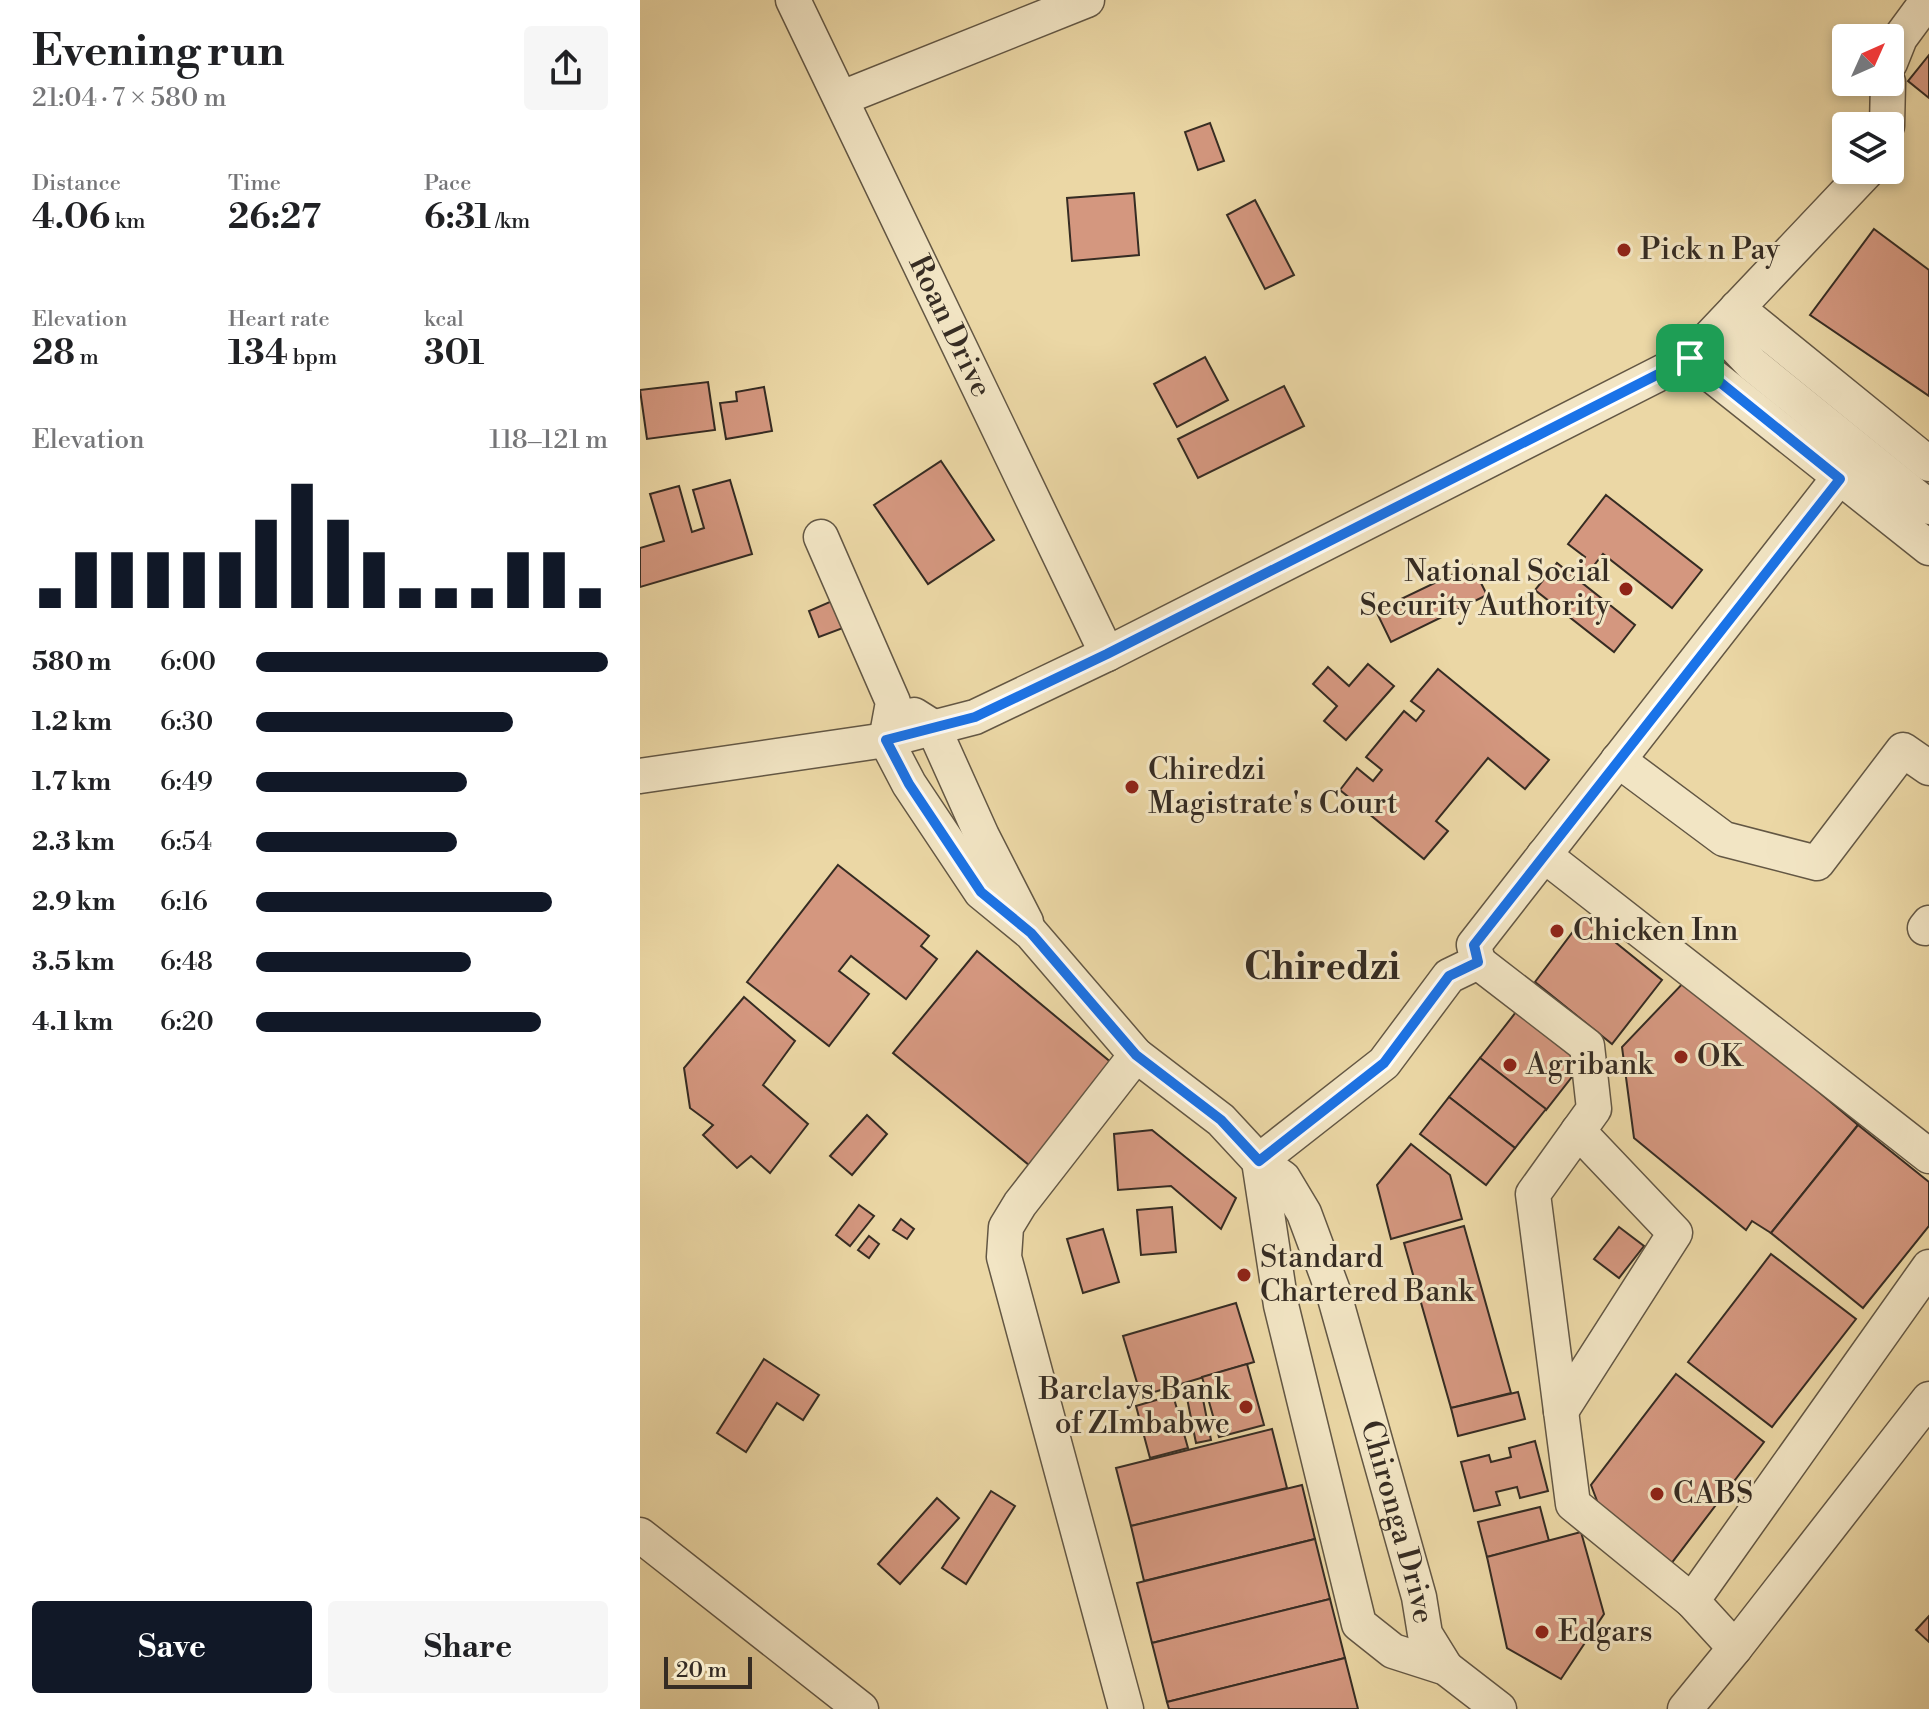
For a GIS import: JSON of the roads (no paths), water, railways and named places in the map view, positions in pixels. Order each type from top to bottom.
[{"type":"street","name":"Roan Drive","points":[[793,0],[1107,654]]},
{"type":"street","points":[[842,98],[1087,0]]},
{"type":"street","points":[[1904,33],[1928,0]]},
{"type":"street","points":[[640,776],[886,740],[975,717],[1107,654],[1690,358],[1855,184]]},
{"type":"street","points":[[1728,318],[1929,464]]},
{"type":"street","points":[[1728,318],[1752,364],[1929,548]]},
{"type":"street","points":[[1690,358],[1850,465],[1929,507]]},
{"type":"street","points":[[1735,1648],[1692,1601],[1573,1504],[1533,1194],[1594,1109],[1587,1046],[1478,962],[1474,945],[1850,465]]},
{"type":"street","points":[[821,537],[893,702],[886,740],[909,784],[981,892],[1031,933]]},
{"type":"street","points":[[893,702],[933,727],[982,836],[1031,933]]},
{"type":"street","points":[[1618,760],[1724,839],[1817,863],[1903,750],[1929,768]]},
{"type":"street","points":[[1544,855],[1929,1156]]},
{"type":"street","name":"Chironga Drive","points":[[1031,933],[1136,1055],[1221,1120],[1259,1161],[1283,1178],[1304,1213],[1333,1291],[1419,1597],[1425,1634],[1446,1668]]},
{"type":"street","points":[[1259,1161],[1384,1063],[1449,976],[1478,962]]},
{"type":"street","points":[[1126,1709],[1004,1257],[1006,1227],[1020,1204],[1136,1055]]},
{"type":"street","points":[[1561,1411],[1675,1233],[1578,1131]]},
{"type":"street","name":"Chironga Drive","points":[[1259,1161],[1281,1305],[1359,1624],[1393,1651],[1446,1668]]},
{"type":"street","points":[[1692,1601],[1929,1267]]},
{"type":"street","points":[[1685,1709],[1929,1399]]},
{"type":"street","points":[[640,1535],[861,1709]]},
{"type":"street","points":[[1446,1668],[1499,1709]]},
{"type":"place","name":"Pick n Pay","points":[[1624,250]]},
{"type":"place","name":"National Social Security Authority","points":[[1626,589]]},
{"type":"place","name":"Chiredzi Magistrate's Court","points":[[1132,787]]},
{"type":"place","name":"Chicken Inn","points":[[1557,931]]},
{"type":"place","name":"OK","points":[[1681,1057]]},
{"type":"place","name":"Agribank","points":[[1510,1065]]},
{"type":"place","name":"Standard Chartered Bank","points":[[1244,1275]]},
{"type":"place","name":"Barclays Bank of ZImbabwe","points":[[1246,1407]]},
{"type":"place","name":"CABS","points":[[1657,1494]]},
{"type":"place","name":"Edgars","points":[[1542,1632]]},
{"type":"district","name":"Chiredzi","points":[[1322,967]]}]
